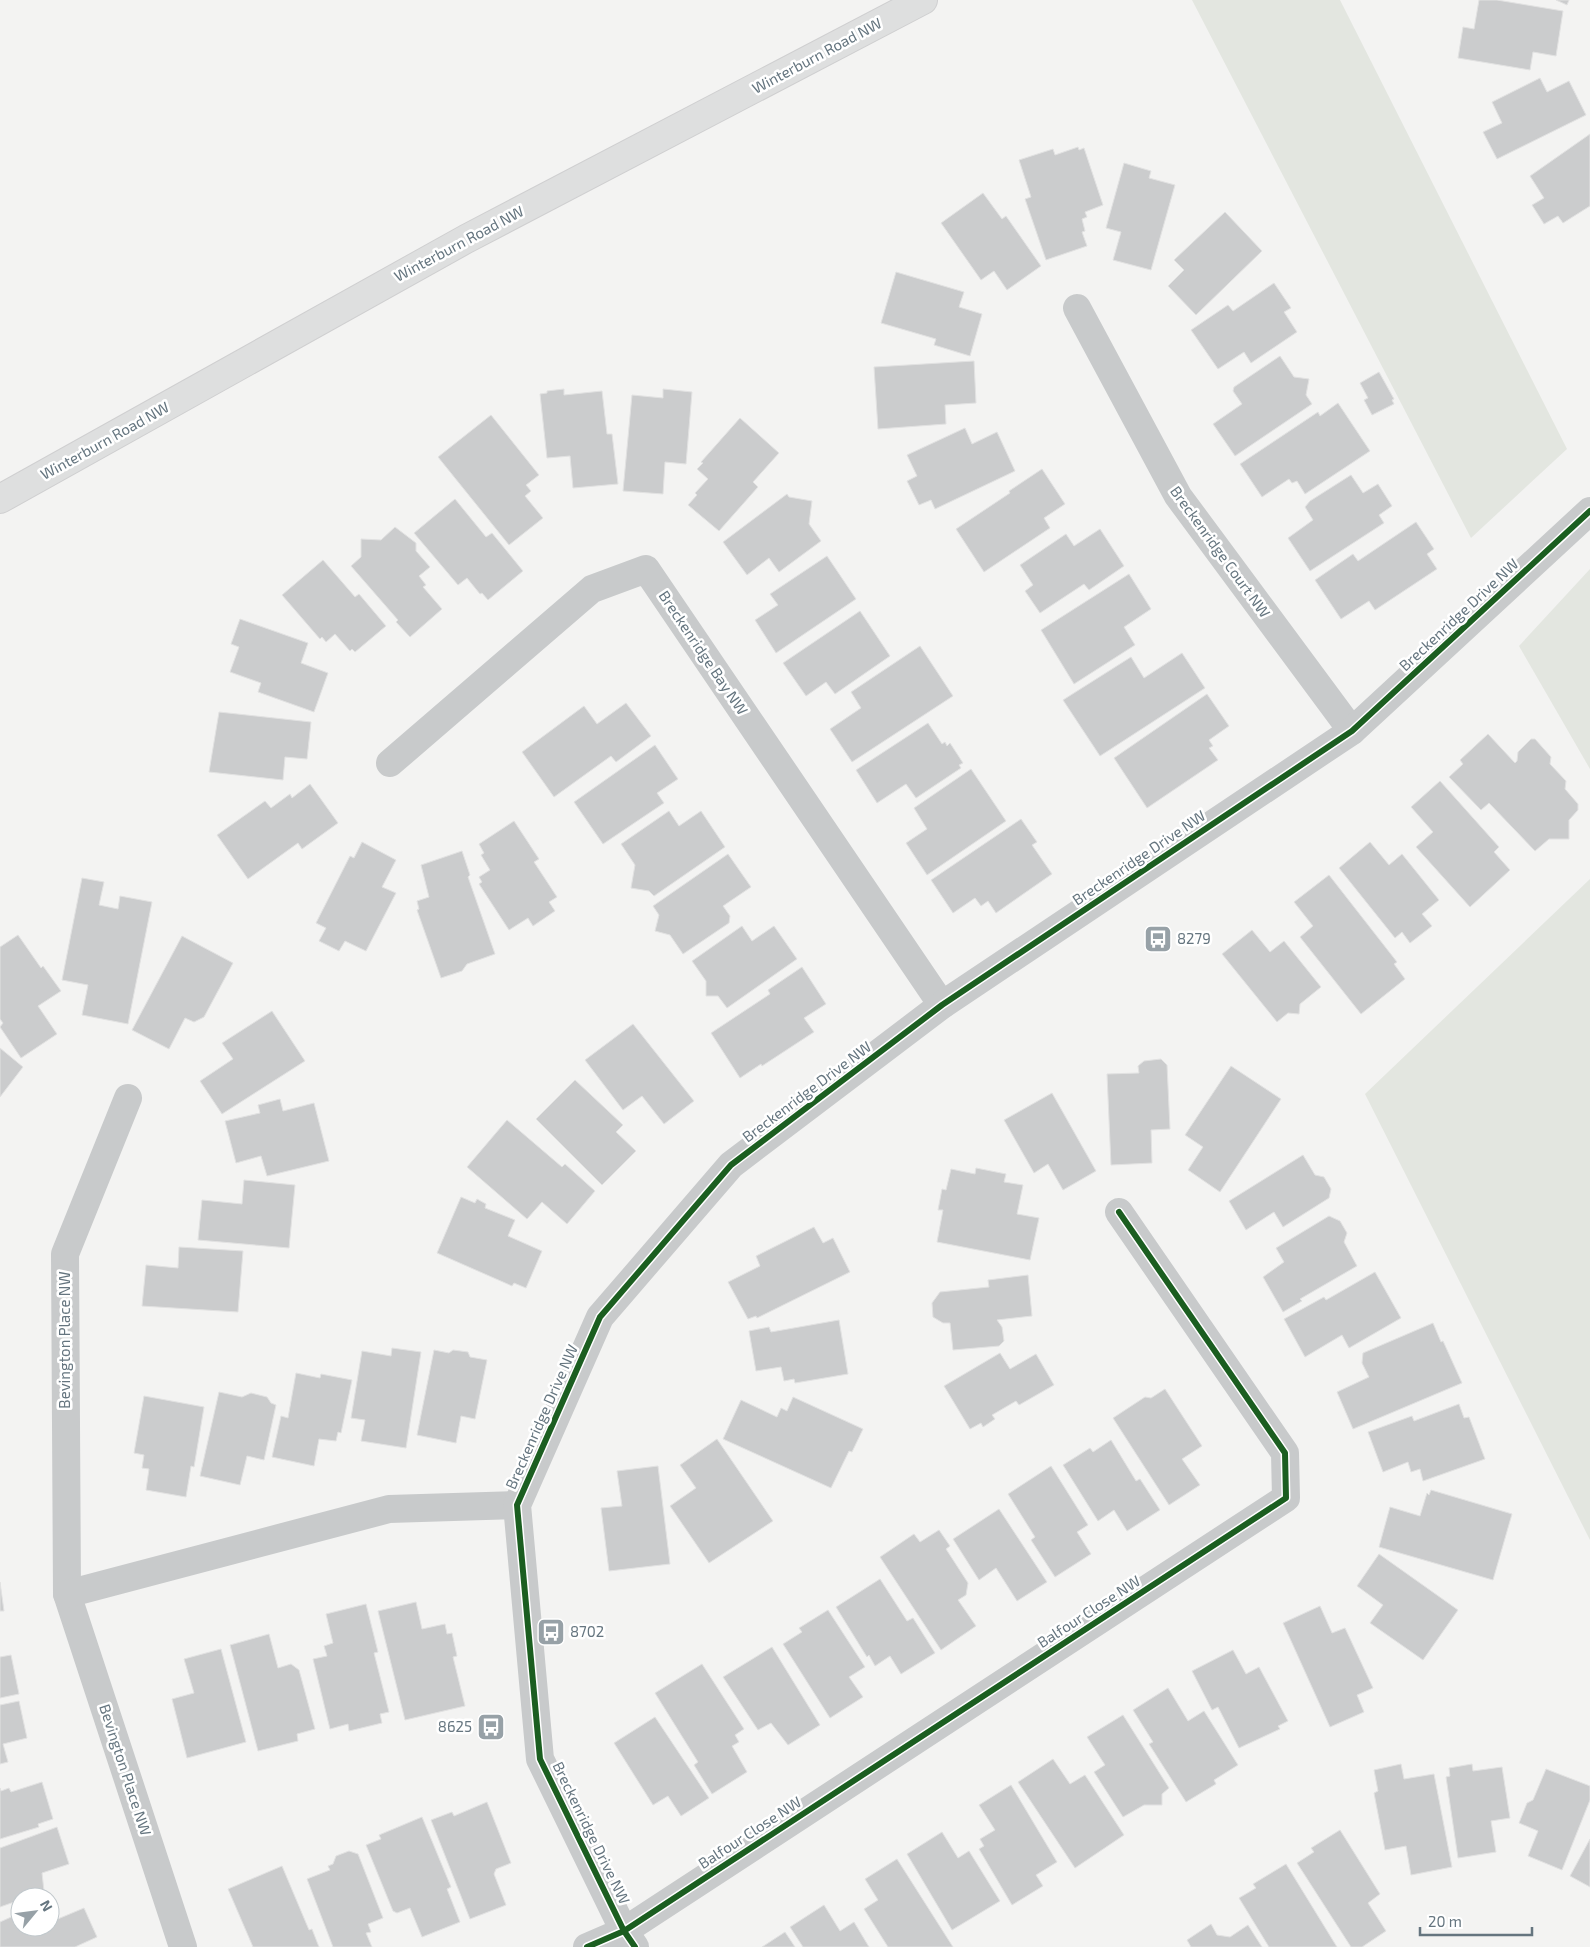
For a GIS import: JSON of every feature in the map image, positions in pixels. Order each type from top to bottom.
[{"type":"main road","name":"Winterburn Road NW","points":[[0,499],[466,239],[923,0]]},
{"type":"street","name":"Breckenridge Court NW","points":[[1077,308],[1178,496],[1352,731]]},
{"type":"street","name":"Breckenridge Drive NW","points":[[630,1939],[540,1759],[517,1504],[600,1317],[731,1166],[942,1005],[1352,731],[1590,511]]},
{"type":"street","name":"Breckenridge Bay NW","points":[[390,763],[592,589],[646,569],[942,1005]]},
{"type":"street","name":"Bevington Place NW","points":[[128,1098],[65,1254],[67,1594],[183,1947]]},
{"type":"street","name":"Balfour Close NW","points":[[630,1939],[1286,1498],[1285,1453],[1119,1212]]},
{"type":"street","points":[[67,1594],[389,1510],[517,1504]]},
{"type":"street","points":[[587,1947],[630,1939]]},
{"type":"shaded area","points":[[1192,0],[1340,0],[1567,449],[1471,538]]},
{"type":"shaded area","points":[[1590,569],[1590,769],[1519,646]]},
{"type":"shaded area","points":[[1590,879],[1590,1540],[1365,1094]]},
{"type":"building","points":[[1479,0],[1497,0],[1563,11],[1556,56],[1533,52],[1530,70],[1458,58],[1463,27],[1474,29]]},
{"type":"building","points":[[1556,0],[1569,0],[1567,5]]},
{"type":"building","points":[[1540,78],[1547,92],[1569,81],[1586,115],[1497,159],[1483,132],[1502,123],[1492,102]]},
{"type":"building","points":[[1590,134],[1590,206],[1563,223],[1558,216],[1544,224],[1532,205],[1544,198],[1530,176]]},
{"type":"building","points":[[1078,147],[1079,150],[1084,148],[1103,205],[1085,212],[1087,217],[1082,219],[1085,231],[1082,232],[1087,246],[1046,260],[1025,199],[1031,197],[1019,160],[1053,149],[1055,155]]},
{"type":"building","points":[[1124,163],[1151,171],[1149,178],[1175,185],[1151,270],[1113,260],[1121,232],[1106,228]]},
{"type":"building","points":[[983,193],[1002,219],[1006,216],[1041,266],[1007,290],[994,271],[981,280],[941,223]]},
{"type":"building","points":[[1225,212],[1262,251],[1196,315],[1168,286],[1184,270],[1174,260]]},
{"type":"building","points":[[896,272],[964,292],[959,307],[982,314],[970,356],[934,345],[936,339],[881,323]]},
{"type":"building","points":[[1274,283],[1291,308],[1284,312],[1297,332],[1251,363],[1244,352],[1218,369],[1191,330],[1228,305],[1233,311]]},
{"type":"building","points":[[1280,356],[1294,377],[1309,379],[1306,395],[1312,404],[1235,456],[1213,424],[1242,404],[1233,391],[1234,387]]},
{"type":"building","points":[[974,361],[976,403],[945,405],[946,424],[878,429],[874,367]]},
{"type":"building","points":[[1379,372],[1394,399],[1392,400],[1394,404],[1372,415],[1364,400],[1368,398],[1360,383]]},
{"type":"building","points":[[564,389],[564,395],[602,391],[607,434],[612,434],[618,484],[573,488],[570,456],[547,458],[540,394],[547,393],[547,391]]},
{"type":"building","points":[[663,389],[692,392],[686,464],[665,462],[663,494],[623,491],[632,395],[663,398]]},
{"type":"building","points":[[1338,403],[1370,451],[1305,494],[1297,481],[1292,483],[1289,479],[1262,497],[1240,464],[1318,412],[1320,416]]},
{"type":"building","points":[[491,415],[539,475],[526,485],[531,491],[525,496],[543,518],[509,545],[438,457]]},
{"type":"building","points":[[740,418],[779,453],[753,482],[758,487],[719,531],[688,505],[697,495],[695,493],[708,479],[697,469],[703,463],[701,462]]},
{"type":"building","points":[[965,428],[972,444],[997,432],[1015,471],[935,509],[931,500],[919,505],[907,481],[917,476],[907,455]]},
{"type":"building","points":[[1042,469],[1065,504],[1044,518],[1050,528],[984,572],[956,529]]},
{"type":"building","points":[[1351,475],[1363,493],[1378,484],[1392,506],[1379,515],[1384,523],[1310,571],[1288,538],[1313,520],[1305,507],[1310,501]]},
{"type":"building","points":[[787,494],[789,497],[812,501],[809,524],[821,541],[779,572],[769,558],[747,575],[723,542]]},
{"type":"building","points":[[455,499],[486,537],[492,533],[523,571],[488,600],[482,593],[480,594],[467,578],[458,585],[414,533]]},
{"type":"building","points":[[1416,522],[1434,549],[1427,554],[1437,569],[1375,610],[1369,601],[1341,619],[1315,580],[1353,554],[1358,561]]},
{"type":"building","points":[[395,527],[416,543],[416,551],[430,567],[419,576],[426,585],[423,587],[442,609],[410,637],[396,622],[398,620],[351,566],[361,557],[361,539],[381,540]]},
{"type":"building","points":[[1100,529],[1124,566],[1089,590],[1084,584],[1040,613],[1025,591],[1033,585],[1020,565],[1066,534],[1074,546]]},
{"type":"building","points":[[827,556],[856,599],[776,653],[755,620],[778,605],[770,594]]},
{"type":"building","points":[[323,560],[355,597],[359,594],[386,626],[355,652],[352,649],[350,651],[335,634],[326,642],[322,637],[320,639],[282,595]]},
{"type":"building","points":[[1129,574],[1151,609],[1124,627],[1135,645],[1074,684],[1041,630]]},
{"type":"building","points":[[860,611],[890,656],[835,694],[826,682],[806,696],[783,663]]},
{"type":"building","points":[[240,619],[308,643],[301,663],[328,673],[314,712],[258,692],[261,683],[230,672],[239,647],[231,644]]},
{"type":"building","points":[[920,646],[953,696],[852,762],[830,729],[861,708],[851,692]]},
{"type":"building","points":[[1182,653],[1205,688],[1100,756],[1063,700],[1131,657],[1144,678]]},
{"type":"building","points":[[1207,694],[1229,726],[1209,740],[1213,746],[1209,748],[1218,760],[1147,808],[1114,758]]},
{"type":"building","points":[[626,703],[651,736],[616,762],[611,756],[554,797],[522,752],[584,706],[597,724]]},
{"type":"building","points":[[219,712],[311,722],[307,759],[285,757],[283,780],[209,772]]},
{"type":"building","points":[[928,723],[942,744],[945,742],[947,746],[950,743],[963,763],[959,765],[961,768],[916,798],[906,784],[877,803],[856,770]]},
{"type":"building","points":[[1488,734],[1515,763],[1518,752],[1531,739],[1535,739],[1551,757],[1550,764],[1566,781],[1565,789],[1578,804],[1578,810],[1569,820],[1569,839],[1549,839],[1535,851],[1489,803],[1481,810],[1449,777],[1463,764],[1460,760]]},
{"type":"building","points":[[655,745],[678,779],[657,793],[664,803],[603,844],[574,802]]},
{"type":"building","points":[[971,769],[1006,821],[927,875],[906,843],[927,829],[914,808]]},
{"type":"building","points":[[1440,781],[1499,847],[1494,852],[1510,870],[1470,907],[1416,847],[1433,832],[1411,807]]},
{"type":"building","points":[[310,784],[338,823],[302,849],[298,843],[248,879],[217,835],[265,801],[271,808],[290,794],[292,798]]},
{"type":"building","points":[[669,811],[679,826],[701,811],[725,847],[654,896],[649,891],[631,888],[635,865],[621,844]]},
{"type":"building","points":[[1021,819],[1037,842],[1032,845],[1052,874],[996,913],[988,901],[981,906],[975,898],[953,913],[931,880]]},
{"type":"building","points":[[514,821],[539,859],[534,862],[557,897],[549,902],[555,911],[533,926],[528,918],[509,930],[479,884],[482,882],[479,877],[490,870],[481,855],[484,853],[479,844]]},
{"type":"building","points":[[362,842],[396,860],[382,887],[396,893],[366,951],[345,941],[339,951],[319,941],[326,928],[316,923],[350,856],[354,858]]},
{"type":"building","points":[[1370,842],[1389,865],[1402,854],[1439,900],[1422,914],[1432,926],[1410,943],[1402,932],[1395,938],[1339,868]]},
{"type":"building","points":[[462,851],[470,875],[468,877],[495,954],[467,964],[462,971],[441,978],[417,910],[419,909],[417,901],[429,897],[421,865]]},
{"type":"building","points":[[728,854],[751,887],[723,906],[730,916],[729,923],[683,954],[670,935],[655,931],[659,915],[653,906]]},
{"type":"building","points":[[1329,875],[1397,962],[1394,964],[1405,979],[1361,1014],[1300,937],[1313,926],[1294,902]]},
{"type":"building","points":[[82,878],[104,882],[99,905],[118,909],[120,896],[152,902],[128,1024],[82,1015],[88,985],[62,980]]},
{"type":"building","points":[[742,926],[752,941],[774,926],[797,959],[727,1008],[718,996],[706,996],[706,981],[692,961]]},
{"type":"building","points":[[1252,930],[1270,952],[1284,941],[1321,987],[1300,1004],[1299,1014],[1288,1013],[1277,1022],[1222,954]]},
{"type":"building","points":[[18,935],[41,968],[43,966],[61,991],[38,1006],[57,1034],[21,1058],[0,1027],[3,1023],[0,1019],[0,947]]},
{"type":"building","points":[[182,936],[233,963],[204,1017],[194,1022],[185,1018],[169,1049],[132,1030]]},
{"type":"building","points":[[802,967],[826,1004],[804,1018],[814,1032],[740,1078],[711,1033],[770,994],[768,990]]},
{"type":"building","points":[[272,1011],[305,1061],[222,1114],[200,1081],[233,1059],[222,1043]]},
{"type":"building","points":[[633,1024],[694,1101],[664,1124],[642,1096],[623,1110],[585,1060]]},
{"type":"building","points":[[0,1048],[23,1067],[0,1097]]},
{"type":"building","points":[[1161,1059],[1167,1065],[1170,1129],[1151,1130],[1152,1163],[1111,1165],[1107,1074],[1139,1073],[1138,1066],[1144,1061]]},
{"type":"building","points":[[1231,1066],[1281,1099],[1220,1192],[1188,1170],[1203,1147],[1185,1135]]},
{"type":"building","points":[[575,1080],[623,1125],[616,1132],[636,1151],[602,1185],[536,1119]]},
{"type":"building","points":[[1052,1093],[1096,1171],[1063,1190],[1048,1164],[1034,1173],[1004,1120]]},
{"type":"building","points":[[280,1099],[283,1111],[314,1103],[329,1161],[267,1176],[261,1156],[236,1163],[225,1121],[260,1113],[258,1105]]},
{"type":"building","points":[[507,1120],[562,1167],[565,1164],[595,1191],[567,1224],[542,1202],[527,1219],[467,1167]]},
{"type":"building","points":[[1303,1155],[1315,1175],[1324,1177],[1331,1189],[1329,1198],[1283,1227],[1274,1212],[1246,1230],[1229,1201]]},
{"type":"building","points":[[976,1168],[1006,1174],[1004,1182],[1023,1185],[1017,1214],[1039,1218],[1030,1260],[937,1242],[943,1210],[938,1210],[942,1189],[946,1190],[951,1169],[975,1174]]},
{"type":"building","points":[[244,1180],[295,1185],[289,1248],[198,1240],[202,1200],[242,1204]]},
{"type":"building","points":[[461,1197],[475,1203],[477,1199],[486,1204],[485,1208],[515,1220],[508,1236],[542,1251],[526,1288],[514,1283],[512,1286],[437,1253]]},
{"type":"building","points":[[1329,1216],[1340,1221],[1347,1233],[1344,1242],[1357,1266],[1300,1299],[1302,1301],[1283,1312],[1263,1277],[1284,1262],[1276,1248]]},
{"type":"building","points":[[814,1227],[823,1243],[833,1238],[850,1272],[757,1318],[756,1316],[748,1319],[728,1282],[760,1266],[756,1256]]},
{"type":"building","points":[[179,1247],[243,1251],[238,1312],[142,1306],[146,1265],[178,1268]]},
{"type":"building","points":[[1375,1272],[1401,1318],[1349,1348],[1342,1335],[1305,1357],[1284,1319],[1324,1297],[1326,1300]]},
{"type":"building","points":[[1028,1275],[1032,1316],[997,1320],[1002,1327],[1004,1341],[999,1346],[953,1350],[950,1323],[943,1323],[933,1317],[932,1303],[940,1292],[989,1287],[988,1280]]},
{"type":"building","points":[[839,1320],[848,1374],[795,1383],[794,1379],[784,1381],[781,1367],[756,1371],[749,1331],[769,1327],[771,1332]]},
{"type":"building","points":[[1433,1323],[1462,1383],[1353,1429],[1337,1392],[1369,1377],[1362,1363],[1363,1353]]},
{"type":"building","points":[[392,1348],[421,1352],[406,1448],[361,1441],[365,1420],[351,1418],[362,1351],[391,1356]]},
{"type":"building","points":[[434,1350],[449,1353],[453,1350],[468,1352],[470,1357],[487,1360],[475,1419],[461,1416],[456,1443],[417,1435]]},
{"type":"building","points":[[1000,1353],[1010,1369],[1036,1354],[1054,1385],[1019,1405],[1016,1401],[992,1415],[995,1419],[983,1427],[981,1423],[970,1429],[944,1386]]},
{"type":"building","points":[[296,1373],[320,1378],[321,1374],[352,1380],[341,1433],[338,1432],[336,1441],[319,1439],[314,1466],[272,1457],[281,1416],[288,1418]]},
{"type":"building","points":[[1165,1389],[1202,1446],[1182,1459],[1200,1485],[1169,1505],[1113,1418],[1145,1397],[1151,1398]]},
{"type":"building","points":[[219,1392],[242,1397],[251,1393],[267,1397],[271,1403],[276,1405],[264,1460],[247,1456],[240,1485],[200,1476]]},
{"type":"building","points":[[144,1396],[204,1407],[194,1467],[191,1466],[186,1497],[146,1490],[149,1469],[142,1468],[144,1455],[134,1453]]},
{"type":"building","points":[[793,1397],[863,1429],[852,1452],[849,1451],[831,1488],[723,1439],[741,1400],[777,1417],[781,1408],[787,1411]]},
{"type":"building","points":[[1459,1404],[1464,1418],[1469,1417],[1485,1459],[1423,1481],[1420,1469],[1411,1472],[1408,1462],[1383,1472],[1368,1432],[1412,1416],[1414,1421]]},
{"type":"building","points":[[717,1439],[773,1521],[709,1563],[670,1506],[696,1488],[680,1465]]},
{"type":"building","points":[[1111,1440],[1136,1481],[1140,1479],[1160,1510],[1127,1531],[1114,1510],[1098,1521],[1063,1465],[1090,1448],[1093,1452]]},
{"type":"building","points":[[658,1466],[670,1564],[609,1571],[601,1508],[622,1506],[617,1471]]},
{"type":"building","points":[[1051,1466],[1088,1525],[1077,1532],[1091,1554],[1055,1577],[1031,1540],[1035,1537],[1008,1494]]},
{"type":"building","points":[[1431,1490],[1512,1514],[1493,1580],[1379,1547],[1390,1507],[1420,1516],[1427,1493],[1429,1495]]},
{"type":"building","points":[[999,1509],[1047,1582],[1017,1601],[996,1568],[979,1580],[953,1539]]},
{"type":"building","points":[[939,1530],[950,1546],[946,1549],[968,1583],[966,1595],[958,1600],[976,1626],[941,1650],[880,1557],[914,1534],[920,1542]]},
{"type":"building","points":[[1379,1554],[1458,1610],[1423,1660],[1370,1623],[1383,1605],[1357,1586]]},
{"type":"building","points":[[880,1579],[907,1621],[913,1618],[935,1653],[901,1674],[890,1656],[875,1666],[869,1655],[867,1657],[836,1607]]},
{"type":"building","points":[[0,1582],[4,1611],[0,1611]]},
{"type":"building","points":[[416,1602],[422,1629],[445,1624],[447,1634],[452,1633],[457,1656],[453,1657],[465,1706],[405,1720],[378,1611]]},
{"type":"building","points":[[366,1604],[378,1652],[374,1653],[389,1712],[380,1714],[382,1723],[349,1731],[348,1724],[330,1729],[313,1659],[327,1656],[324,1646],[333,1643],[326,1614]]},
{"type":"building","points":[[1320,1606],[1332,1633],[1345,1628],[1373,1688],[1357,1695],[1364,1712],[1330,1727],[1283,1623]]},
{"type":"building","points":[[828,1610],[865,1667],[849,1677],[863,1697],[830,1718],[783,1644],[802,1632],[799,1628]]},
{"type":"building","points":[[269,1634],[278,1668],[291,1664],[299,1670],[315,1729],[297,1734],[298,1741],[258,1751],[230,1645]]},
{"type":"building","points":[[772,1647],[820,1725],[788,1745],[771,1723],[758,1730],[723,1677]]},
{"type":"building","points":[[221,1649],[246,1742],[187,1758],[172,1699],[194,1693],[184,1659]]},
{"type":"building","points":[[1233,1650],[1246,1674],[1259,1667],[1288,1721],[1278,1726],[1280,1729],[1239,1748],[1218,1707],[1212,1710],[1192,1671]]},
{"type":"building","points":[[11,1655],[19,1694],[0,1698],[0,1657]]},
{"type":"building","points":[[702,1664],[744,1729],[735,1735],[739,1742],[732,1746],[747,1772],[712,1794],[694,1765],[698,1762],[655,1693]]},
{"type":"building","points":[[1168,1688],[1188,1721],[1204,1711],[1238,1765],[1214,1780],[1216,1784],[1186,1802],[1149,1744],[1153,1742],[1133,1710]]},
{"type":"building","points":[[19,1701],[27,1738],[3,1744],[8,1762],[0,1764],[0,1705]]},
{"type":"building","points":[[1123,1715],[1169,1788],[1162,1794],[1162,1805],[1144,1805],[1123,1817],[1094,1772],[1105,1765],[1087,1737]]},
{"type":"building","points":[[655,1717],[709,1798],[681,1816],[668,1796],[653,1805],[614,1743]]},
{"type":"building","points":[[1053,1759],[1070,1784],[1085,1775],[1124,1835],[1075,1868],[1018,1782]]},
{"type":"building","points":[[1401,1764],[1404,1779],[1434,1774],[1452,1867],[1411,1875],[1406,1846],[1385,1850],[1374,1793],[1378,1791],[1374,1770]]},
{"type":"building","points":[[1472,1764],[1473,1771],[1502,1767],[1510,1818],[1491,1821],[1496,1852],[1458,1858],[1446,1777],[1450,1776],[1449,1768]]},
{"type":"building","points":[[1546,1769],[1590,1786],[1590,1800],[1562,1870],[1528,1856],[1538,1831],[1519,1823],[1527,1803],[1533,1800]]},
{"type":"building","points":[[42,1782],[53,1819],[38,1824],[39,1827],[0,1839],[0,1788],[1,1791],[9,1788],[11,1792]]},
{"type":"building","points":[[1011,1785],[1057,1862],[1036,1875],[1043,1886],[1012,1905],[979,1849],[984,1846],[980,1839],[995,1830],[979,1805]]},
{"type":"building","points":[[487,1802],[511,1863],[496,1869],[494,1874],[506,1905],[470,1919],[431,1820],[452,1812],[454,1816]]},
{"type":"building","points":[[422,1817],[451,1887],[447,1889],[460,1922],[422,1937],[410,1908],[397,1913],[393,1911],[366,1845],[381,1839],[379,1835]]},
{"type":"building","points":[[57,1827],[69,1864],[42,1873],[44,1887],[10,1887],[10,1904],[0,1907],[0,1848]]},
{"type":"building","points":[[1340,1830],[1380,1894],[1368,1903],[1386,1931],[1362,1947],[1351,1947],[1297,1863],[1314,1852],[1311,1848]]},
{"type":"building","points":[[942,1832],[958,1858],[969,1851],[1000,1901],[952,1930],[907,1854]]},
{"type":"building","points":[[1590,1839],[1590,1887],[1570,1876]]},
{"type":"building","points":[[349,1851],[358,1854],[383,1918],[368,1924],[371,1932],[366,1933],[372,1947],[333,1947],[307,1879],[330,1870],[328,1866],[333,1864],[336,1856]]},
{"type":"building","points":[[897,1859],[953,1947],[888,1947],[864,1909],[878,1900],[865,1879]]},
{"type":"building","points":[[1286,1864],[1337,1947],[1269,1947],[1239,1898],[1256,1888],[1253,1884]]},
{"type":"building","points":[[282,1866],[309,1930],[312,1929],[319,1947],[253,1947],[228,1889]]},
{"type":"building","points":[[824,1905],[840,1931],[854,1922],[869,1947],[803,1947],[790,1927]]},
{"type":"building","points":[[84,1908],[97,1937],[75,1947],[0,1947],[0,1922],[10,1918],[10,1937],[60,1937],[60,1918]]},
{"type":"building","points":[[1211,1924],[1217,1935],[1230,1937],[1248,1925],[1262,1947],[1191,1947],[1187,1940]]},
{"type":"building","points":[[785,1932],[795,1947],[762,1947]]},
{"type":"cycle path","points":[[635,1947],[624,1931],[540,1759],[517,1505],[600,1317],[731,1165],[942,1005],[1352,731],[1590,511]]},
{"type":"cycle path","points":[[587,1947],[624,1931],[1286,1498],[1285,1453],[1119,1212]]},
{"type":"place","name":"8279","points":[[1158,939]]},
{"type":"place","name":"8702","points":[[551,1632]]},
{"type":"place","name":"8625","points":[[491,1727]]}]
